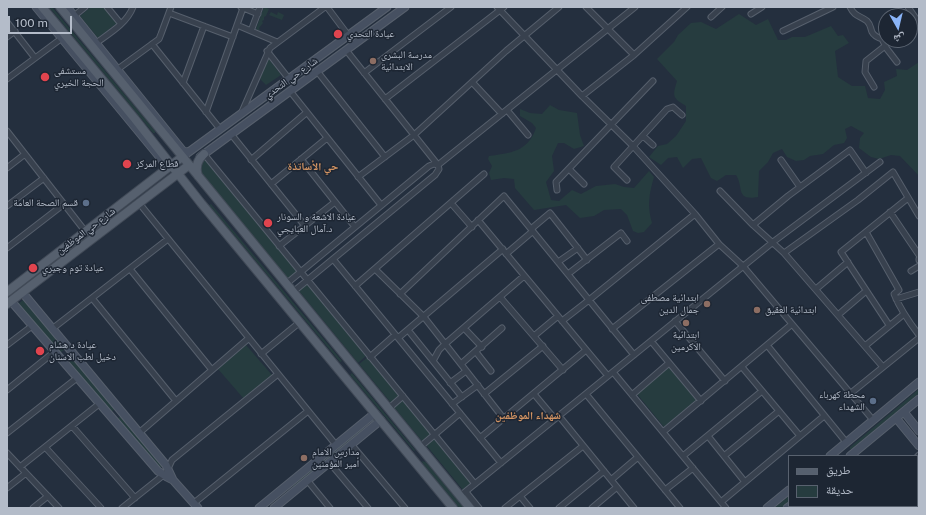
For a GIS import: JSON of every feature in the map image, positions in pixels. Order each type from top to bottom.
[{"type":"main road","points":[[60,7],[356,370],[428,457],[463,494],[470,508]]},
{"type":"main road","points":[[67,7],[183,151],[190,151]]},
{"type":"main road","name":"شارع حي التحدي","points":[[182,157],[387,7]]},
{"type":"main road","points":[[390,7],[392,12],[398,13]]},
{"type":"main road","name":"شارع حي التحدي","points":[[189,165],[405,7]]},
{"type":"main road","points":[[40,8],[62,38],[133,121],[146,133],[177,174],[453,508]]},
{"type":"main road","points":[[40,8],[133,121],[164,162],[165,168],[163,172]]},
{"type":"main road","points":[[373,17],[379,17],[381,20],[380,24]]},
{"type":"main road","points":[[331,48],[329,52],[331,56],[333,58],[338,56]]},
{"type":"main road","points":[[318,58],[325,58],[325,65]]},
{"type":"main road","points":[[146,133],[149,135],[155,134],[158,129],[147,105]]},
{"type":"main road","points":[[218,130],[215,134],[215,139],[218,141],[223,140]]},
{"type":"main road","points":[[200,178],[197,170],[198,163],[204,154]]},
{"type":"main road","name":"شارع حي الموظفين","points":[[7,292],[182,157]]},
{"type":"main road","name":"شارع حي الموظفين","points":[[9,302],[189,165]]},
{"type":"main road","points":[[201,203],[200,199],[202,195],[209,193],[213,194]]},
{"type":"main road","points":[[118,206],[120,212],[125,214]]},
{"type":"main road","points":[[108,214],[114,217],[115,221]]},
{"type":"main road","points":[[66,246],[67,250],[72,254]]},
{"type":"main road","points":[[56,254],[60,256],[62,262]]},
{"type":"main road","points":[[22,292],[168,468],[173,480],[196,505]]},
{"type":"main road","points":[[9,302],[32,326],[158,471],[164,476],[173,480]]},
{"type":"main road","points":[[60,359],[70,350]]},
{"type":"main road","points":[[339,369],[345,368],[349,361]]},
{"type":"main road","points":[[346,377],[349,371],[356,370]]},
{"type":"main road","points":[[831,455],[919,382]]},
{"type":"main road","points":[[845,443],[843,448],[845,453],[851,455],[919,399]]},
{"type":"main road","points":[[112,418],[120,410]]},
{"type":"main road","points":[[259,508],[375,412]]},
{"type":"main road","points":[[904,412],[917,429]]},
{"type":"main road","points":[[896,418],[919,446]]},
{"type":"main road","points":[[274,508],[381,420]]},
{"type":"main road","points":[[360,425],[363,424],[366,426],[365,432]]},
{"type":"main road","points":[[907,432],[910,427],[917,429]]},
{"type":"main road","points":[[411,456],[415,456],[418,453],[420,447]]},
{"type":"main road","points":[[419,466],[422,459],[428,457]]},
{"type":"main road","points":[[290,483],[290,487],[295,490]]},
{"type":"main road","points":[[281,490],[285,491],[287,497]]},
{"type":"main road","points":[[767,508],[788,491]]},
{"type":"street","points":[[74,16],[85,7]]},
{"type":"street","points":[[107,7],[121,24]]},
{"type":"street","points":[[96,43],[121,24],[130,15],[133,7]]},
{"type":"street","points":[[118,69],[152,44],[162,34],[171,7]]},
{"type":"street","points":[[206,112],[233,37],[242,7],[258,14]]},
{"type":"street","points":[[251,31],[260,7]]},
{"type":"street","points":[[240,115],[267,51],[277,42],[326,7],[348,35]]},
{"type":"street","points":[[364,73],[452,7]]},
{"type":"street","points":[[358,177],[414,135],[472,82],[559,7]]},
{"type":"street","points":[[586,7],[634,55]]},
{"type":"street","points":[[582,96],[634,55],[686,7]]},
{"type":"street","points":[[711,18],[722,7]]},
{"type":"street","points":[[751,14],[762,7]]},
{"type":"street","points":[[783,31],[833,7]]},
{"type":"street","points":[[850,7],[853,13],[866,20],[871,26],[872,32],[878,36]]},
{"type":"street","points":[[385,99],[501,8],[525,36],[582,96],[633,146],[695,214],[719,244],[743,266],[873,420]]},
{"type":"street","points":[[286,284],[428,166],[438,164],[608,29],[632,8]]},
{"type":"street","points":[[169,13],[233,37]]},
{"type":"street","points":[[7,22],[35,58]]},
{"type":"street","points":[[237,25],[277,42]]},
{"type":"street","points":[[183,83],[204,26]]},
{"type":"street","points":[[7,37],[15,31]]},
{"type":"street","points":[[7,79],[62,38]]},
{"type":"street","points":[[152,44],[206,112],[218,130]]},
{"type":"street","points":[[874,87],[865,72],[866,61],[882,48]]},
{"type":"street","points":[[886,48],[897,62]]},
{"type":"street","points":[[293,292],[435,175],[439,169],[438,164],[346,50]]},
{"type":"street","points":[[267,51],[289,79]]},
{"type":"street","points":[[317,71],[385,157]]},
{"type":"street","points":[[557,190],[556,182],[652,81]]},
{"type":"street","points":[[472,82],[502,114]]},
{"type":"street","points":[[290,91],[306,113],[381,205]]},
{"type":"street","points":[[627,180],[614,167],[667,109],[673,107],[682,115]]},
{"type":"street","points":[[507,110],[528,135]]},
{"type":"street","points":[[251,160],[306,113]]},
{"type":"street","points":[[7,131],[85,231]]},
{"type":"street","points":[[231,134],[305,226]]},
{"type":"street","points":[[643,136],[653,145]]},
{"type":"street","points":[[271,184],[327,138]]},
{"type":"street","points":[[753,225],[800,187],[850,150],[866,174]]},
{"type":"street","points":[[7,168],[25,154]]},
{"type":"street","points":[[204,154],[475,484]]},
{"type":"street","points":[[301,159],[355,227]]},
{"type":"street","points":[[781,160],[800,187]]},
{"type":"street","points":[[479,508],[463,494],[773,242],[866,174],[880,162]]},
{"type":"street","points":[[569,169],[584,184]]},
{"type":"street","points":[[784,253],[858,200],[893,172],[919,216]]},
{"type":"street","points":[[356,286],[484,174]]},
{"type":"street","points":[[7,206],[44,178]]},
{"type":"street","points":[[720,191],[753,225],[784,253],[883,367]]},
{"type":"street","points":[[400,294],[504,196],[634,355]]},
{"type":"street","points":[[889,326],[841,252],[908,198]]},
{"type":"street","points":[[279,246],[335,202]]},
{"type":"street","points":[[139,203],[336,445]]},
{"type":"street","points":[[451,203],[472,226]]},
{"type":"street","points":[[7,248],[64,204]]},
{"type":"street","points":[[890,212],[919,255]]},
{"type":"street","points":[[506,254],[550,213],[587,260]]},
{"type":"street","points":[[562,321],[695,214]]},
{"type":"street","points":[[478,220],[608,376]]},
{"type":"street","points":[[851,393],[919,337],[896,299],[894,294],[899,290],[866,232]]},
{"type":"street","points":[[568,274],[621,233],[627,240]]},
{"type":"street","points":[[52,329],[168,240]]},
{"type":"street","points":[[612,329],[719,244]]},
{"type":"street","points":[[558,262],[578,248]]},
{"type":"street","points":[[370,357],[424,317],[502,249]]},
{"type":"street","points":[[333,259],[501,463]]},
{"type":"street","points":[[816,289],[848,262]]},
{"type":"street","points":[[911,271],[919,266]]},
{"type":"street","points":[[130,269],[212,370]]},
{"type":"street","points":[[375,269],[424,317],[504,419]]},
{"type":"street","points":[[433,361],[439,350],[445,344],[524,276]]},
{"type":"street","points":[[838,315],[866,291]]},
{"type":"street","points":[[896,299],[919,292]]},
{"type":"street","points":[[500,297],[563,370]]},
{"type":"street","points":[[92,298],[176,401]]},
{"type":"street","points":[[865,346],[904,314]]},
{"type":"street","points":[[534,336],[558,316]]},
{"type":"street","points":[[261,354],[300,322]]},
{"type":"street","points":[[675,322],[725,381]]},
{"type":"street","points":[[663,432],[792,324]]},
{"type":"street","points":[[7,345],[32,326]]},
{"type":"street","points":[[464,328],[482,347]]},
{"type":"street","points":[[461,364],[502,328]]},
{"type":"street","points":[[408,330],[462,397]]},
{"type":"street","points":[[139,433],[249,338]]},
{"type":"street","points":[[651,341],[701,401]]},
{"type":"street","points":[[767,345],[845,443]]},
{"type":"street","points":[[484,394],[543,346]]},
{"type":"street","points":[[480,438],[586,350]]},
{"type":"street","points":[[7,390],[54,352]]},
{"type":"street","points":[[476,352],[491,371]]},
{"type":"street","points":[[632,395],[669,363]]},
{"type":"street","points":[[742,367],[800,436]]},
{"type":"street","points":[[450,383],[466,371]]},
{"type":"street","points":[[613,372],[726,508]]},
{"type":"street","points":[[122,508],[164,476],[168,472],[168,468],[172,460],[278,374]]},
{"type":"street","points":[[7,433],[77,378]]},
{"type":"street","points":[[452,404],[478,385]]},
{"type":"street","points":[[683,456],[762,391]]},
{"type":"street","points":[[534,394],[583,446],[634,508]]},
{"type":"street","points":[[586,394],[680,508]]},
{"type":"street","points":[[388,408],[403,396]]},
{"type":"street","points":[[20,467],[99,404]]},
{"type":"street","points":[[196,505],[308,411]]},
{"type":"street","points":[[724,456],[779,411]]},
{"type":"street","points":[[420,447],[460,413]]},
{"type":"street","points":[[721,502],[824,416]]},
{"type":"street","points":[[72,426],[135,498]]},
{"type":"street","points":[[708,436],[745,482]]},
{"type":"street","points":[[351,444],[405,508]]},
{"type":"street","points":[[505,508],[583,446]]},
{"type":"street","points":[[45,447],[101,508]]},
{"type":"street","points":[[7,453],[59,508]]},
{"type":"street","points":[[611,480],[638,457]]},
{"type":"street","points":[[329,462],[368,508]]},
{"type":"street","points":[[665,490],[693,468]]},
{"type":"street","points":[[559,508],[604,471]]},
{"type":"street","points":[[7,488],[26,473]]},
{"type":"street","points":[[307,480],[330,508]]},
{"type":"street","points":[[592,508],[617,487]]},
{"type":"street","points":[[33,508],[48,496]]},
{"type":"street","points":[[520,496],[530,508]]},
{"type":"street","points":[[855,508],[859,507]]},
{"type":"green space","points":[[49,7],[52,7],[155,131],[155,133],[153,133]]},
{"type":"green space","points":[[91,7],[104,7],[117,23],[98,38],[80,16]]},
{"type":"green space","points":[[264,7],[269,9],[264,17],[264,20],[262,21],[263,23],[259,28],[260,31],[256,29]]},
{"type":"green space","points":[[271,12],[277,15],[278,12],[284,15],[282,20],[269,15]]},
{"type":"green space","points":[[739,14],[756,25],[768,19],[778,40],[786,40],[792,37],[805,37],[831,26],[838,36],[843,35],[849,43],[835,51],[838,77],[852,86],[865,86],[868,98],[880,99],[885,90],[884,82],[897,76],[896,69],[907,70],[919,62],[919,176],[900,156],[891,155],[879,159],[871,157],[859,148],[860,138],[864,133],[851,126],[845,129],[847,138],[844,143],[834,145],[823,154],[810,156],[804,160],[796,161],[787,157],[782,149],[773,153],[768,162],[759,171],[758,197],[751,198],[743,195],[736,175],[726,175],[717,181],[711,178],[701,158],[692,159],[683,168],[677,157],[668,158],[661,165],[649,157],[658,146],[667,144],[676,136],[686,121],[686,106],[676,99],[674,94],[677,81],[657,59],[674,42],[678,35],[691,23],[701,22],[716,29]]},
{"type":"green space","points":[[268,58],[281,75],[266,85],[260,79]]},
{"type":"green space","points":[[550,105],[559,110],[577,113],[580,135],[584,146],[574,149],[564,143],[558,143],[552,156],[554,171],[546,182],[551,200],[559,201],[572,190],[581,194],[596,186],[615,184],[634,188],[649,171],[654,177],[649,200],[652,223],[644,232],[638,233],[633,231],[627,215],[621,209],[604,210],[594,216],[580,218],[566,205],[534,210],[515,188],[514,179],[504,178],[491,180],[489,173],[492,166],[488,159],[489,156],[517,150],[523,147],[533,136],[536,128],[532,123],[520,116],[520,109],[530,113],[542,114]]},
{"type":"green space","points":[[204,159],[297,272],[286,280],[201,175],[200,168]]},
{"type":"green space","points":[[211,204],[342,361],[340,362],[209,205]]},
{"type":"green space","points":[[307,284],[366,356],[358,363],[299,291]]},
{"type":"green space","points":[[23,300],[65,349],[60,353],[18,304]]},
{"type":"green space","points":[[246,345],[272,375],[244,399],[218,369]]},
{"type":"green space","points":[[70,355],[115,409],[111,412],[66,359]]},
{"type":"green space","points":[[368,357],[400,397],[392,404],[359,364]]},
{"type":"green space","points":[[669,367],[696,400],[664,427],[637,394]]},
{"type":"green space","points":[[352,373],[415,450],[414,451],[350,375]]},
{"type":"green space","points":[[919,389],[919,393],[852,449],[850,449],[850,447]]},
{"type":"green space","points":[[401,399],[431,434],[422,441],[393,406]]},
{"type":"green space","points":[[121,416],[163,465],[159,469],[117,419]]},
{"type":"green space","points":[[362,427],[364,429],[294,487],[292,485]]},
{"type":"green space","points":[[434,439],[471,484],[463,490],[426,445]]},
{"type":"green space","points":[[422,461],[426,462],[464,508],[459,508]]},
{"type":"green space","points":[[788,497],[788,503],[781,508],[774,508]]},
{"type":"place","name":"عيادة التحدي","points":[[338,34]]},
{"type":"place","name":"مدرسة البشرى الابتدائية","points":[[373,61]]},
{"type":"place","name":"مستشفى الحجة الخيري","points":[[45,77]]},
{"type":"place","name":"قطاع المركز","points":[[127,164]]},
{"type":"place","name":"قسم الصحة العامة","points":[[86,203]]},
{"type":"place","name":"عيادة الاشعة و السونار د.آمال العبايجي","points":[[268,223]]},
{"type":"place","name":"عيادة توم وجيري","points":[[33,268]]},
{"type":"place","name":"ابتدائية مصطفى جمال الدين","points":[[707,304]]},
{"type":"place","name":"ابتدائية العقيق","points":[[757,310]]},
{"type":"place","name":"ابتدائية الاكرمين","points":[[686,323]]},
{"type":"place","name":"عيادة د هشام دخيل لطب الاسنان","points":[[40,351]]},
{"type":"place","name":"محطة كهرباء الشهداء","points":[[873,401]]},
{"type":"place","name":"مدارس الامام أمير المؤمنين","points":[[304,458]]},
{"type":"district","name":"حي الأساتذة","points":[[313,167]]},
{"type":"district","name":"شهداء الموظفين","points":[[528,416]]}]
